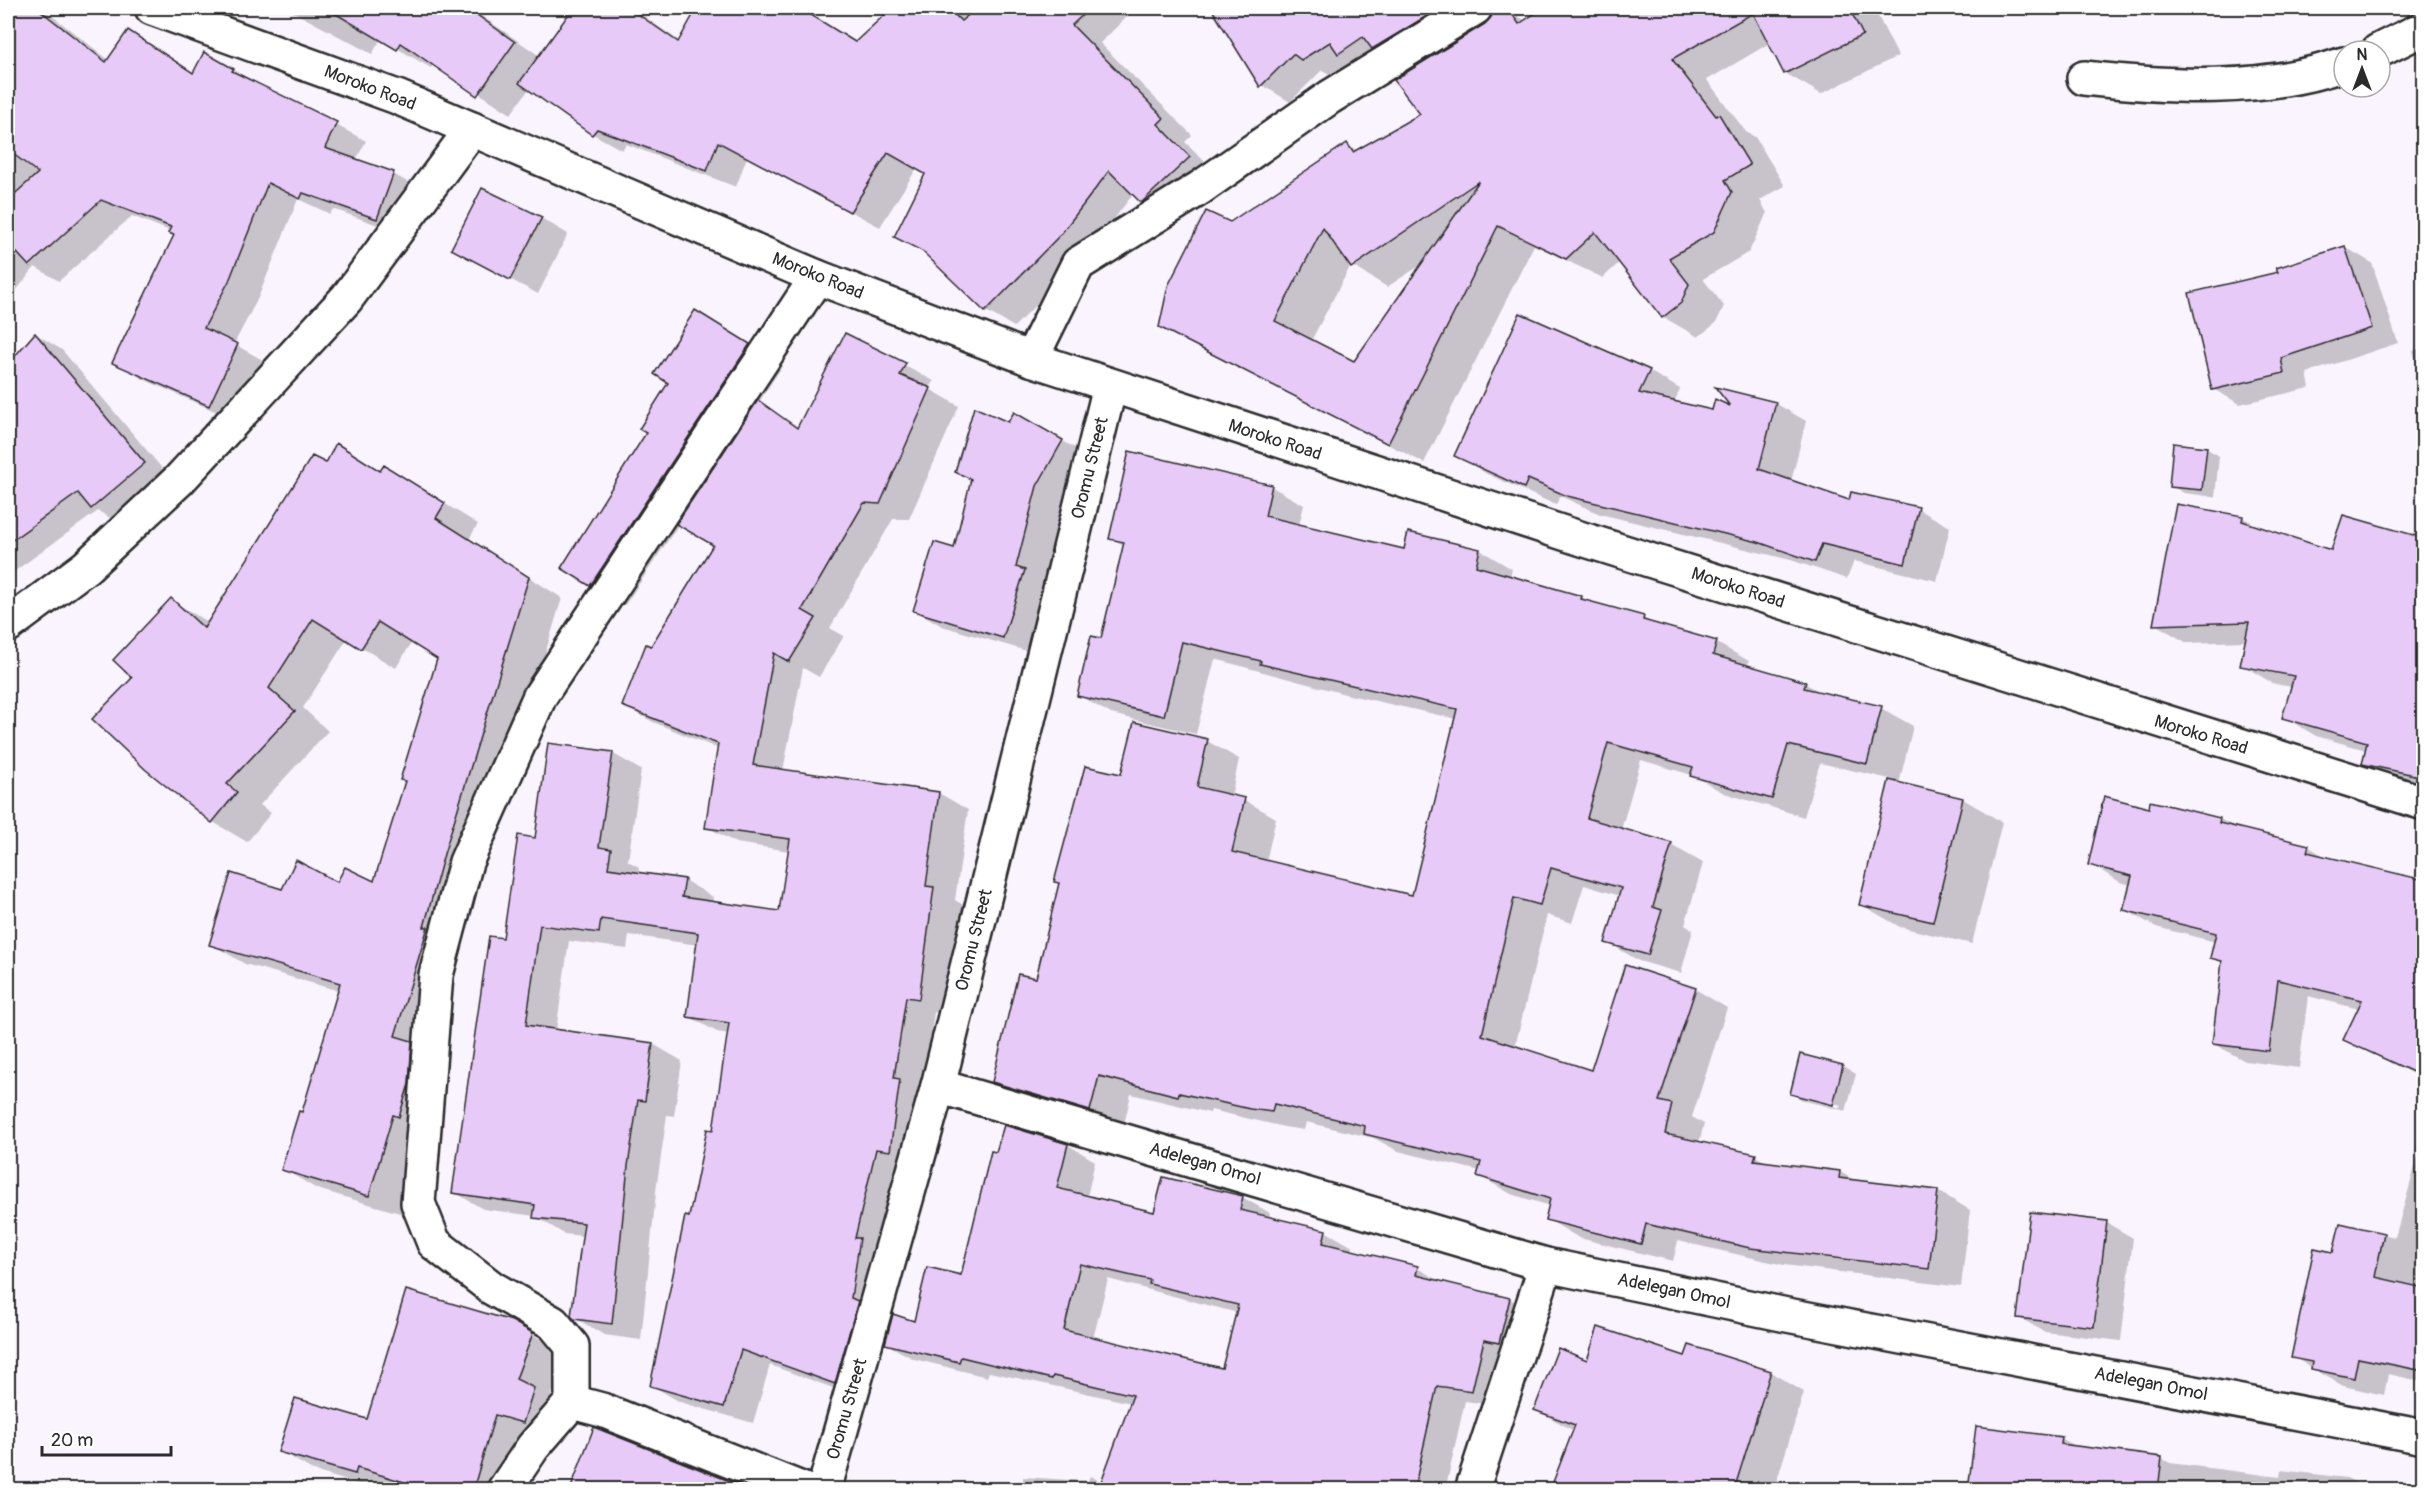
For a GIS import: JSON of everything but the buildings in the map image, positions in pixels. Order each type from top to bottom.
[{"type":"street","name":"Moroko Road","points":[[152,8],[397,97],[817,277],[1031,359],[2144,717],[2424,803]]},
{"type":"street","points":[[1031,359],[1078,264],[1200,188],[1330,97],[1475,8]]},
{"type":"street","points":[[2392,44],[2424,28]]},
{"type":"street","points":[[2084,78],[2139,84],[2234,84],[2313,75],[2332,68]]},
{"type":"street","points":[[8,626],[86,567],[179,480],[347,298],[472,129]]},
{"type":"street","points":[[504,1490],[533,1447],[572,1402],[572,1346],[553,1323],[492,1288],[434,1243],[418,1203],[436,975],[466,862],[540,696],[817,277]]},
{"type":"street","name":"Oromu Street","points":[[824,1490],[938,1086],[1110,386]]},
{"type":"street","name":"Adelegan Omol","points":[[938,1086],[1546,1265],[1782,1314],[2424,1437]]},
{"type":"street","points":[[1472,1490],[1546,1265]]},
{"type":"street","points":[[572,1402],[602,1410],[804,1490]]}]
